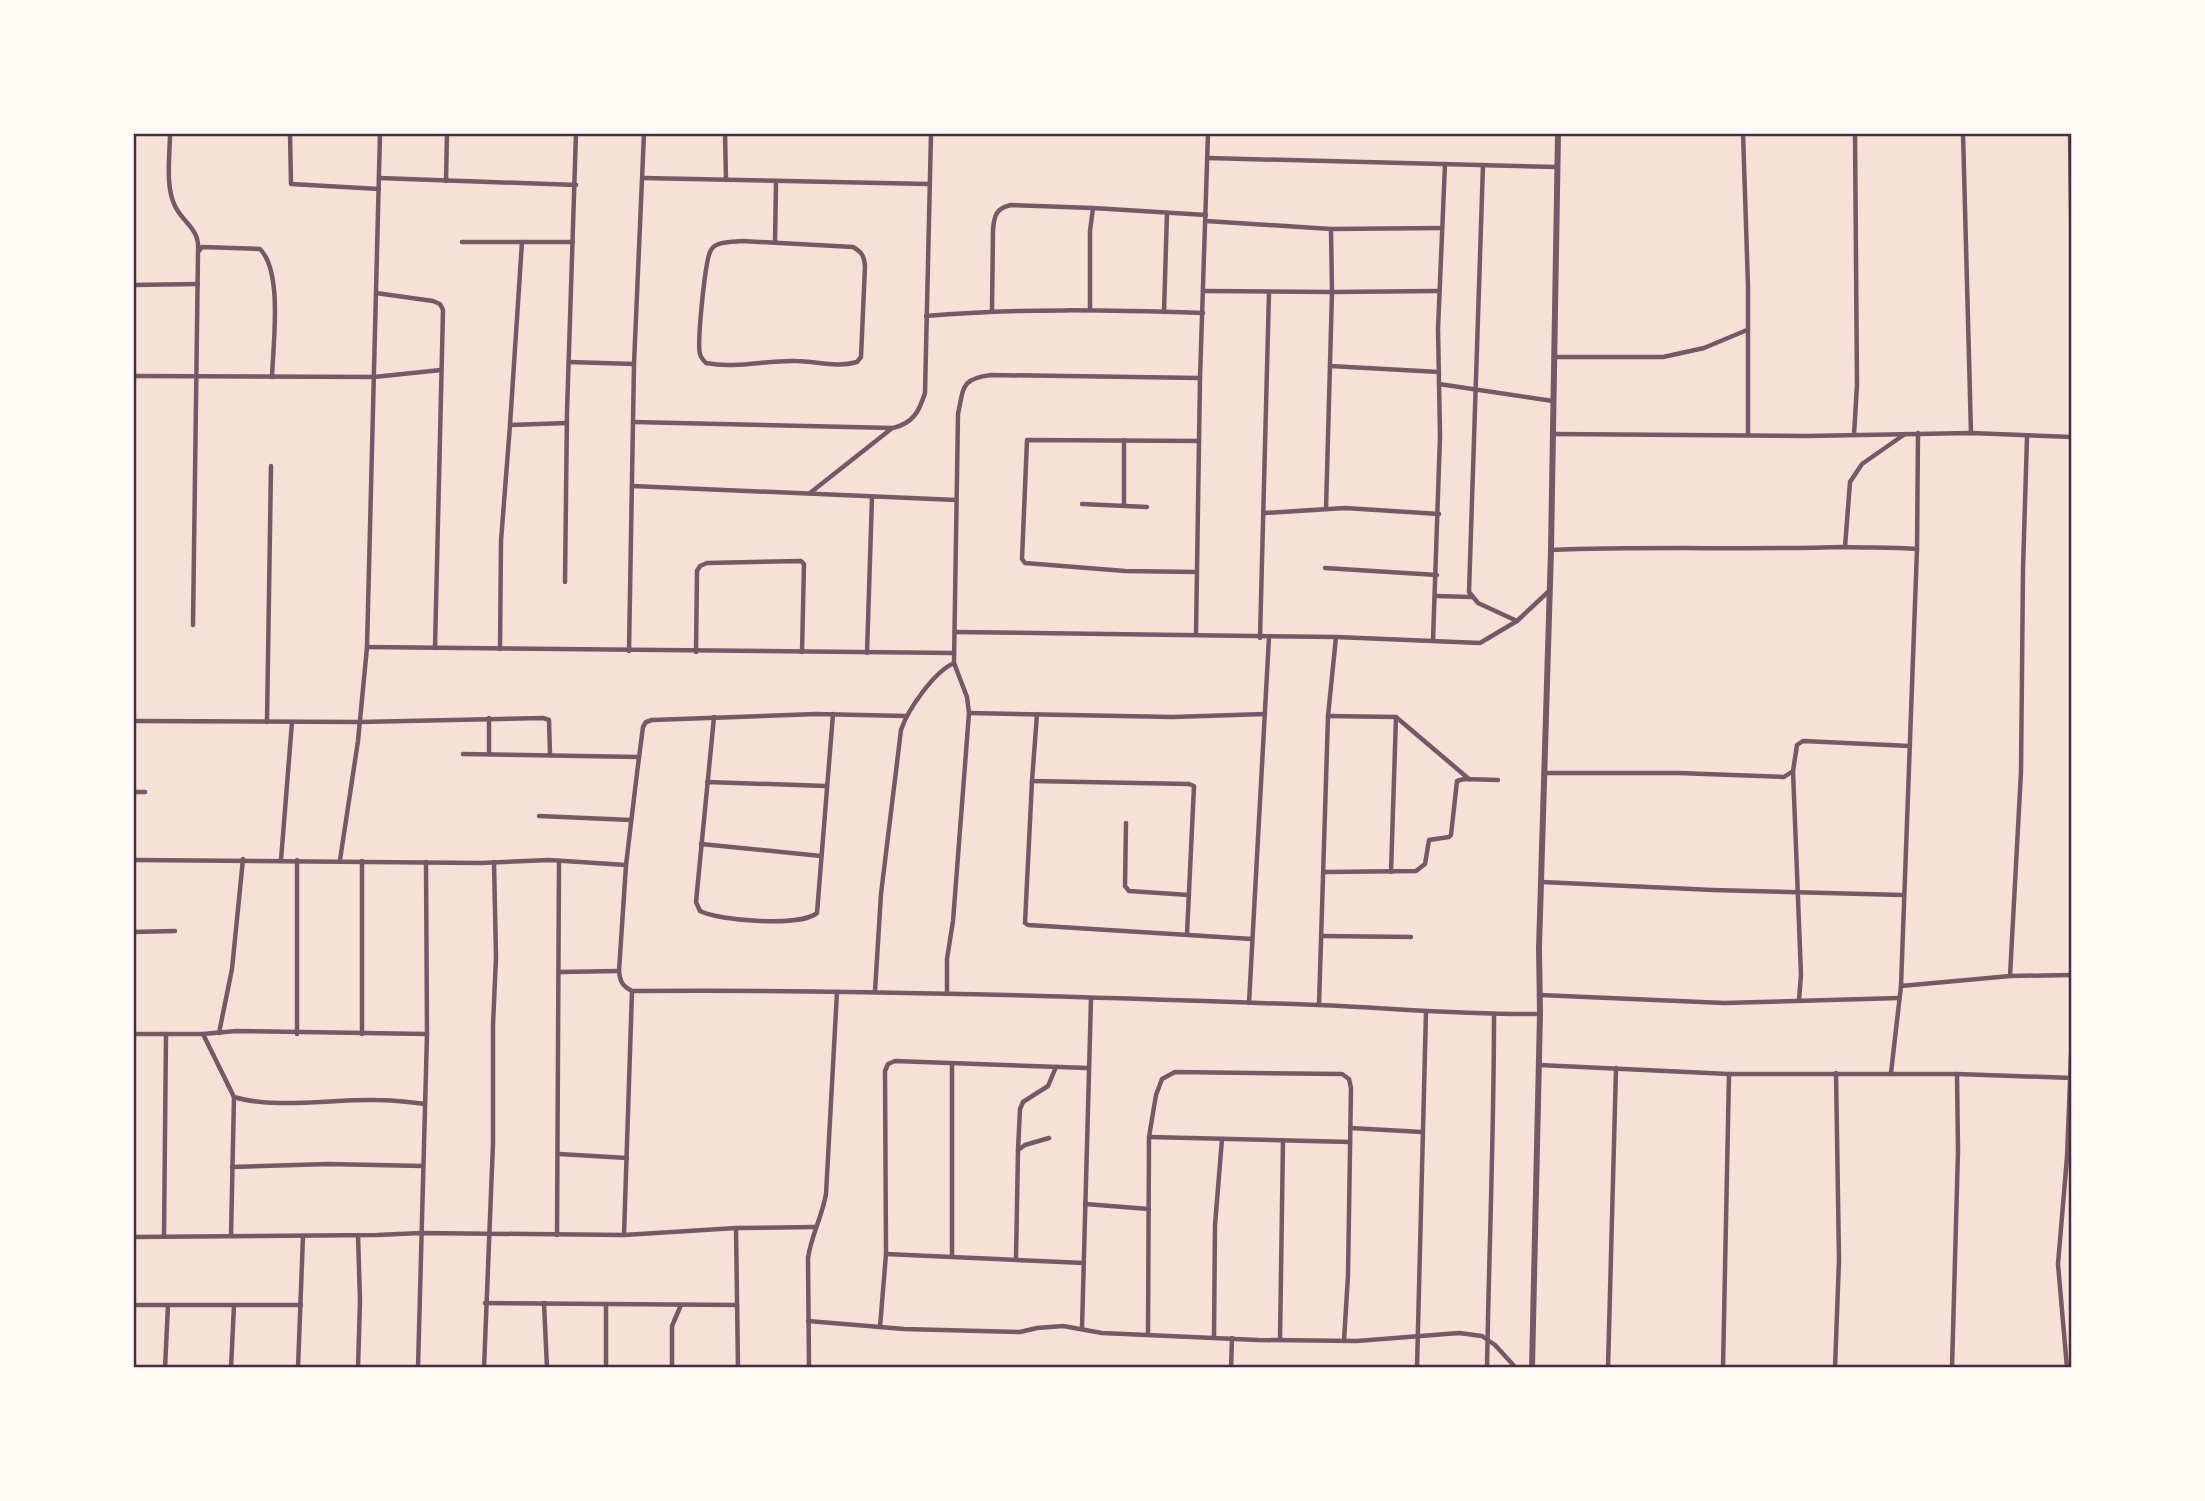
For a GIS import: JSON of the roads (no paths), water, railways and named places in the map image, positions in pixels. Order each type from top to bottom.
[{"type":"street","points":[[170,133],[172,194],[175,206],[197,234],[198,252],[192,625]]},
{"type":"street","points":[[290,133],[290,184],[379,189]]},
{"type":"street","points":[[340,860],[360,722],[367,647],[380,133]]},
{"type":"street","points":[[446,181],[447,133]]},
{"type":"street","points":[[565,582],[576,133]]},
{"type":"street","points":[[629,651],[634,364],[644,133]]},
{"type":"street","points":[[725,133],[726,180]]},
{"type":"street","points":[[633,422],[893,428],[905,425],[913,418],[925,393],[931,133]]},
{"type":"street","points":[[1196,634],[1200,378],[1208,133]]},
{"type":"street","points":[[1532,1368],[1558,133]]},
{"type":"street","points":[[1743,133],[1748,264],[1748,435]]},
{"type":"street","points":[[1854,435],[1857,385],[1855,133]]},
{"type":"street","points":[[1963,133],[1971,433]]},
{"type":"street","points":[[2070,133],[2072,276]]},
{"type":"street","points":[[1208,158],[1558,167]]},
{"type":"street","points":[[1433,640],[1439,514],[1439,291],[1445,164]]},
{"type":"street","points":[[1483,165],[1469,592],[1478,603],[1517,621]]},
{"type":"street","points":[[379,178],[576,185]]},
{"type":"street","points":[[642,178],[929,184]]},
{"type":"street","points":[[775,242],[776,181]]},
{"type":"street","points":[[992,310],[993,230],[998,211],[1011,205],[1167,213],[1331,229],[1442,228]]},
{"type":"street","points":[[1090,309],[1090,231],[1093,208]]},
{"type":"street","points":[[1164,312],[1167,213]]},
{"type":"street","points":[[1326,509],[1332,292],[1331,229]]},
{"type":"street","points":[[462,242],[573,242]]},
{"type":"street","points":[[500,649],[501,541],[522,242]]},
{"type":"street","points":[[775,242],[853,247],[864,256],[858,362],[836,364],[766,361],[718,365],[706,363],[700,356],[705,267],[711,250],[721,243],[775,242]]},
{"type":"street","points":[[198,252],[202,247],[210,246],[260,249],[266,255],[274,288],[272,377]]},
{"type":"street","points":[[133,285],[198,284]]},
{"type":"street","points":[[1204,291],[1439,291]]},
{"type":"street","points":[[1260,638],[1269,292]]},
{"type":"street","points":[[376,293],[433,301],[440,304],[443,310],[435,648]]},
{"type":"street","points":[[926,316],[992,310],[1090,309],[1203,313]]},
{"type":"street","points":[[1555,356],[1663,357],[1704,348],[1747,330]]},
{"type":"street","points":[[569,362],[634,364]]},
{"type":"street","points":[[1330,366],[1439,372]]},
{"type":"street","points":[[133,376],[374,377],[441,370]]},
{"type":"street","points":[[947,994],[947,959],[953,921],[969,713],[967,697],[954,663],[958,414],[966,383],[974,377],[991,375],[1200,378]]},
{"type":"street","points":[[1439,384],[1553,401]]},
{"type":"street","points":[[510,425],[567,423]]},
{"type":"street","points":[[810,494],[893,428]]},
{"type":"street","points":[[1845,547],[1850,482],[1861,464],[1906,433]]},
{"type":"street","points":[[1891,1073],[1901,986],[1917,550],[1918,433]]},
{"type":"street","points":[[1553,434],[1971,433],[2072,437]]},
{"type":"street","points":[[2010,976],[2021,772],[2027,437]]},
{"type":"street","points":[[1197,572],[1125,571],[1023,562],[1027,440],[1199,441]]},
{"type":"street","points":[[1124,440],[1124,506]]},
{"type":"street","points":[[267,722],[271,466]]},
{"type":"street","points":[[632,486],[956,500]]},
{"type":"street","points":[[867,653],[872,497]]},
{"type":"street","points":[[1082,503],[1147,507]]},
{"type":"street","points":[[1264,513],[1371,508],[1439,514]]},
{"type":"street","points":[[1551,550],[1647,547],[1866,549],[1882,546],[1917,550]]},
{"type":"street","points":[[696,652],[697,571],[700,566],[707,563],[801,561],[804,564],[802,652]]},
{"type":"street","points":[[1325,568],[1437,575]]},
{"type":"street","points":[[956,632],[1196,634],[1480,643],[1517,621],[1550,589]]},
{"type":"street","points":[[1436,596],[1471,597]]},
{"type":"street","points":[[1249,1003],[1269,637]]},
{"type":"street","points":[[1320,1005],[1328,716],[1336,637]]},
{"type":"street","points":[[367,647],[954,653]]},
{"type":"street","points":[[875,991],[881,894],[898,746],[906,716],[941,671],[954,663]]},
{"type":"street","points":[[969,713],[1173,717],[1265,714]]},
{"type":"street","points":[[906,716],[832,714],[646,722],[643,727],[626,865],[619,971],[621,982],[632,991],[875,991],[1320,1005],[1494,1015],[1540,1014]]},
{"type":"street","points":[[714,717],[696,902],[700,911],[723,919],[804,920],[817,914],[832,714]]},
{"type":"street","points":[[1037,714],[1025,923],[1252,939]]},
{"type":"street","points":[[1328,716],[1396,717],[1469,779]]},
{"type":"street","points":[[1391,872],[1396,717]]},
{"type":"street","points":[[489,718],[489,754]]},
{"type":"street","points":[[133,720],[360,722],[543,718],[549,720],[550,754]]},
{"type":"street","points":[[281,860],[292,722]]},
{"type":"street","points":[[1798,1000],[1801,975],[1793,771],[1797,745],[1803,741],[1910,746]]},
{"type":"street","points":[[463,754],[639,757]]},
{"type":"street","points":[[1546,773],[1678,773],[1784,777],[1793,771]]},
{"type":"street","points":[[1325,872],[1416,871],[1425,864],[1429,840],[1451,835],[1455,783],[1460,779],[1498,780]]},
{"type":"street","points":[[1032,781],[1194,786],[1187,934]]},
{"type":"street","points":[[707,782],[826,786]]},
{"type":"street","points":[[133,792],[145,792]]},
{"type":"street","points":[[539,816],[631,820]]},
{"type":"street","points":[[1126,822],[1125,886],[1129,891],[1189,895]]},
{"type":"street","points":[[701,844],[821,856]]},
{"type":"street","points":[[219,1033],[232,969],[243,859]]},
{"type":"street","points":[[133,860],[559,861],[626,865]]},
{"type":"street","points":[[297,860],[297,1034]]},
{"type":"street","points":[[362,861],[362,1034]]},
{"type":"street","points":[[557,1235],[559,861]]},
{"type":"street","points":[[418,1368],[427,1034],[426,862]]},
{"type":"street","points":[[484,1368],[493,1143],[496,957],[494,862]]},
{"type":"street","points":[[1542,882],[1903,895]]},
{"type":"street","points":[[133,932],[175,931]]},
{"type":"street","points":[[1322,936],[1411,937]]},
{"type":"street","points":[[559,972],[619,971]]},
{"type":"street","points":[[1901,986],[2010,976],[2072,975]]},
{"type":"street","points":[[624,1235],[632,991]]},
{"type":"street","points":[[809,1368],[808,1258],[825,1194],[837,992]]},
{"type":"street","points":[[1540,995],[1724,1003],[1899,998]]},
{"type":"street","points":[[1082,1328],[1091,999]]},
{"type":"street","points":[[1418,1368],[1426,1011]]},
{"type":"street","points":[[1487,1368],[1494,1015]]},
{"type":"street","points":[[133,1034],[236,1031],[427,1034]]},
{"type":"street","points":[[2067,1368],[2058,1264],[2067,1157],[2072,1031]]},
{"type":"street","points":[[164,1236],[166,1034]]},
{"type":"street","points":[[203,1034],[234,1097],[232,1236]]},
{"type":"street","points":[[880,1327],[886,1254],[888,1064],[895,1061],[1088,1068]]},
{"type":"street","points":[[952,1064],[952,1256]]},
{"type":"street","points":[[1539,1065],[1729,1074],[1891,1073],[2071,1078]]},
{"type":"street","points":[[1017,1259],[1020,1109],[1023,1102],[1048,1086],[1056,1067]]},
{"type":"street","points":[[1608,1368],[1616,1068]]},
{"type":"street","points":[[1149,1334],[1149,1137],[1156,1095],[1162,1079],[1175,1072],[1342,1073],[1349,1079],[1351,1088],[1349,1275],[1344,1341]]},
{"type":"street","points":[[1835,1368],[1839,1260],[1836,1073]]},
{"type":"street","points":[[1723,1368],[1729,1074]]},
{"type":"street","points":[[1952,1368],[1958,1150],[1957,1074]]},
{"type":"street","points":[[234,1097],[290,1102],[378,1100],[425,1104]]},
{"type":"street","points":[[1350,1128],[1422,1132]]},
{"type":"street","points":[[1149,1137],[1350,1142]]},
{"type":"street","points":[[1018,1150],[1025,1145],[1049,1138]]},
{"type":"street","points":[[1214,1337],[1215,1226],[1222,1139]]},
{"type":"street","points":[[1280,1340],[1283,1140]]},
{"type":"street","points":[[559,1154],[627,1158]]},
{"type":"street","points":[[232,1167],[328,1164],[423,1166]]},
{"type":"street","points":[[1085,1204],[1149,1209]]},
{"type":"street","points":[[133,1237],[358,1236],[421,1233],[624,1235],[736,1228],[816,1227]]},
{"type":"street","points":[[736,1228],[738,1368]]},
{"type":"street","points":[[298,1368],[303,1236]]},
{"type":"street","points":[[358,1236],[358,1368]]},
{"type":"street","points":[[886,1254],[1084,1263]]},
{"type":"street","points":[[485,1303],[737,1305]]},
{"type":"street","points":[[544,1303],[547,1368]]},
{"type":"street","points":[[133,1304],[300,1305]]},
{"type":"street","points":[[606,1304],[606,1368]]},
{"type":"street","points":[[672,1368],[672,1326],[681,1305]]},
{"type":"street","points":[[165,1368],[168,1306]]},
{"type":"street","points":[[231,1368],[234,1306]]},
{"type":"street","points":[[808,1321],[880,1327],[1020,1332],[1056,1326],[1102,1332],[1280,1340],[1344,1341],[1459,1333],[1482,1336],[1516,1368]]},
{"type":"street","points":[[1231,1368],[1232,1338]]}]
